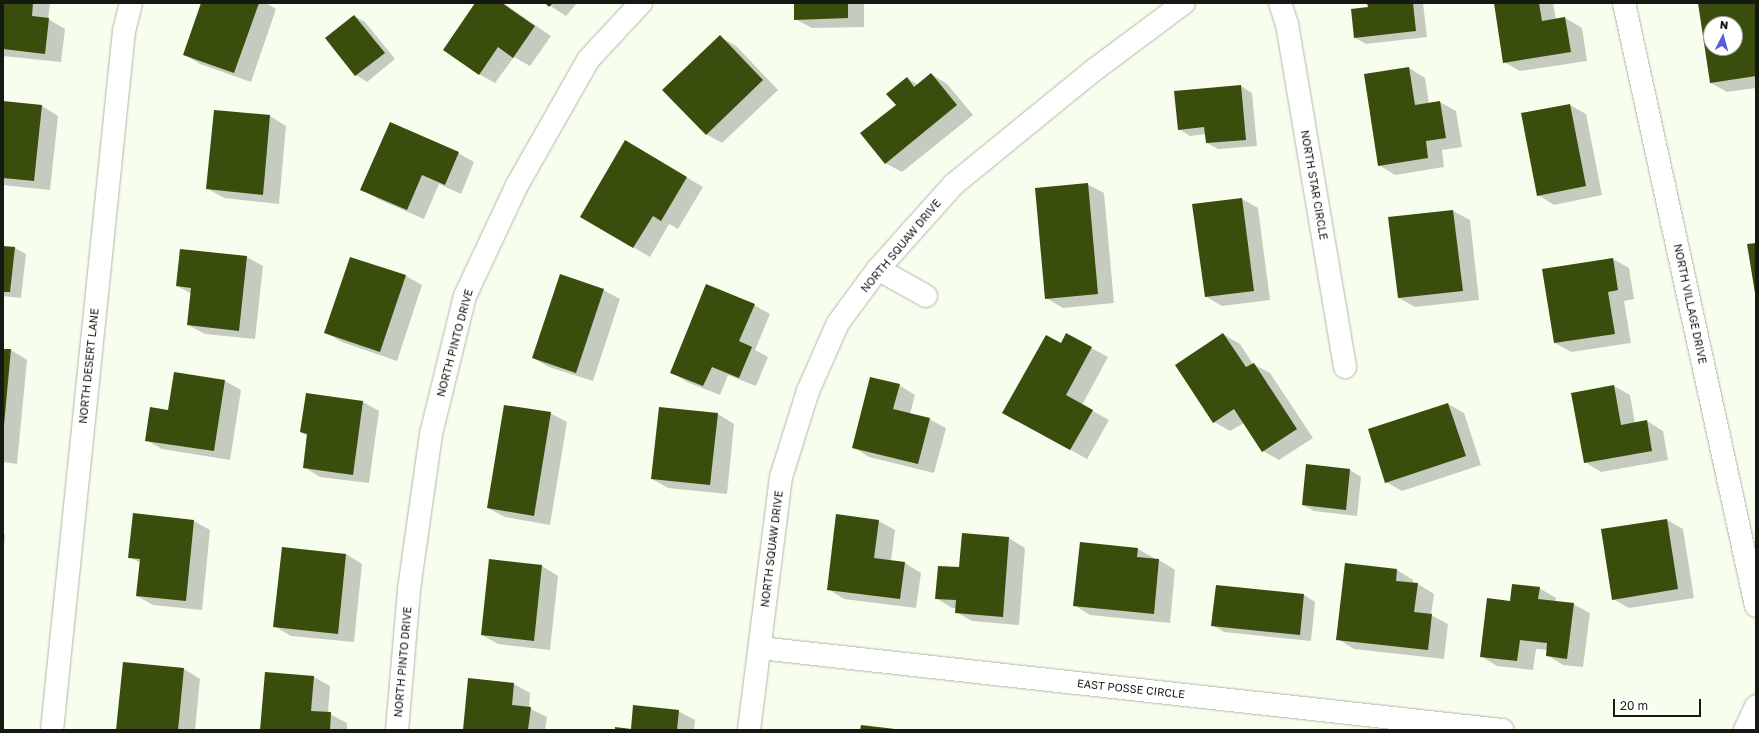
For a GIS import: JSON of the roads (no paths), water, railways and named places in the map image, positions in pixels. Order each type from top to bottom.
[{"type":"street","name":"NORTH DESERT LANE","points":[[52,730],[123,38],[131,3]]},
{"type":"street","name":"NORTH PINTO DRIVE","points":[[397,730],[409,589],[431,434],[465,296],[516,187],[588,60],[641,3]]},
{"type":"street","name":"NORTH SQUAW DRIVE","points":[[748,730],[760,648],[781,478],[808,390],[838,324],[878,269],[954,184],[1094,70],[1184,3]]},
{"type":"street","name":"NORTH STAR CIRCLE","points":[[1280,3],[1287,24],[1345,367]]},
{"type":"street","name":"NORTH VILLAGE DRIVE","points":[[1624,3],[1756,606]]},
{"type":"street","points":[[878,269],[926,296]]},
{"type":"street","name":"EAST POSSE CIRCLE","points":[[760,648],[1502,730]]},
{"type":"street","points":[[1745,730],[1756,706]]}]
